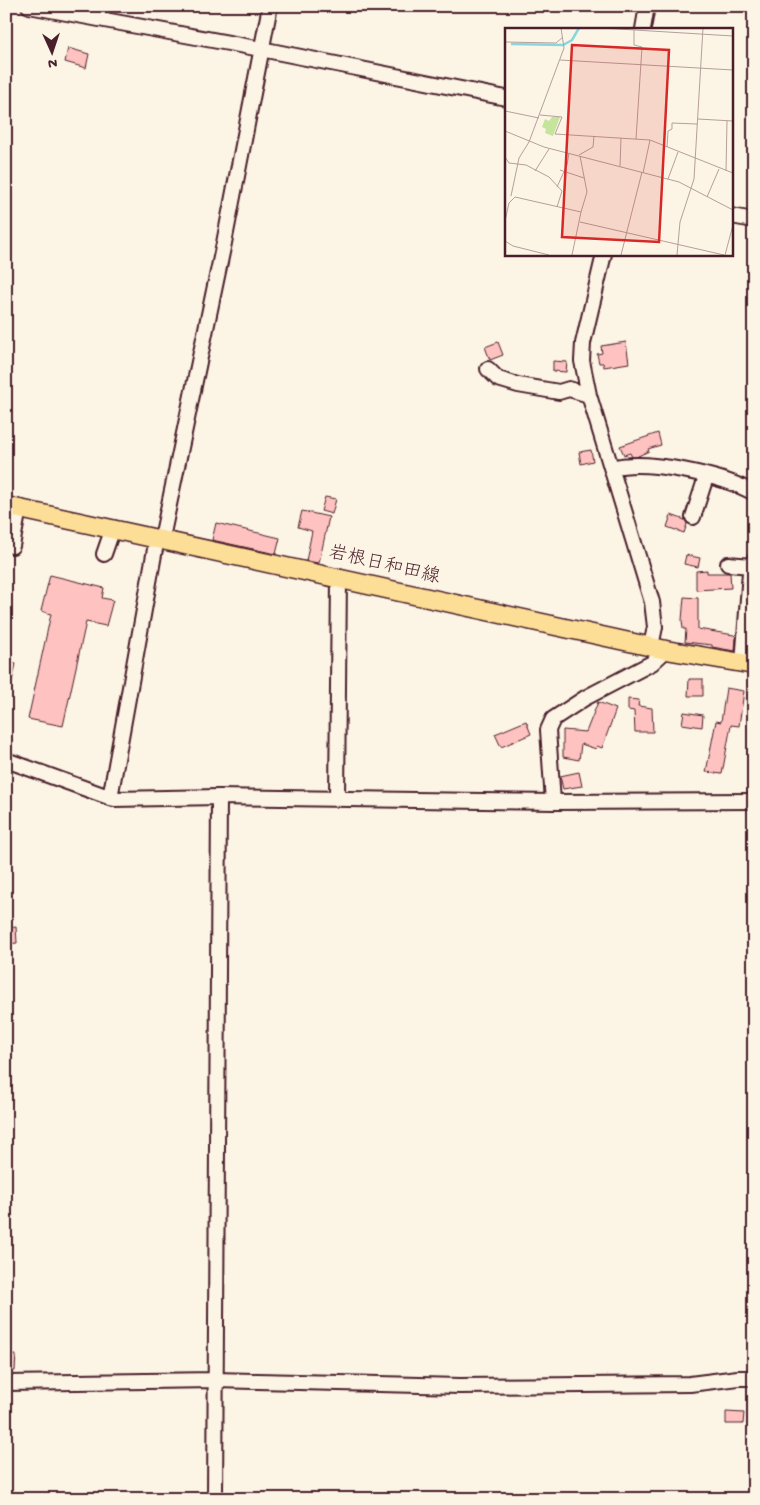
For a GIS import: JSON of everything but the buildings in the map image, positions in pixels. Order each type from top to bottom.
[{"type":"main road","name":"岩根日和田線","points":[[13,507],[658,648],[748,664]]},
{"type":"street","points":[[29,6],[261,48],[505,98]]},
{"type":"street","points":[[110,798],[159,538],[224,243],[270,6]]},
{"type":"street","points":[[643,28],[647,6]]},
{"type":"street","points":[[732,216],[754,220]]},
{"type":"street","points":[[553,802],[548,730],[554,718],[585,698],[652,663],[658,648],[652,602],[589,394],[582,361],[583,343],[604,255]]},
{"type":"street","points":[[488,369],[498,379],[518,385],[559,392],[569,389],[589,394]]},
{"type":"street","points":[[612,468],[629,465],[646,466],[706,477],[738,485],[754,493]]},
{"type":"street","points":[[693,517],[706,477]]},
{"type":"street","points":[[12,546],[13,507]]},
{"type":"street","points":[[104,554],[113,528]]},
{"type":"street","points":[[728,564],[752,563],[748,664]]},
{"type":"street","points":[[337,798],[339,577]]},
{"type":"street","points":[[6,760],[110,798],[337,798],[553,802],[754,801]]},
{"type":"street","points":[[215,1499],[219,797]]},
{"type":"street","points":[[6,1382],[216,1380],[470,1386],[690,1384],[754,1378]]}]
